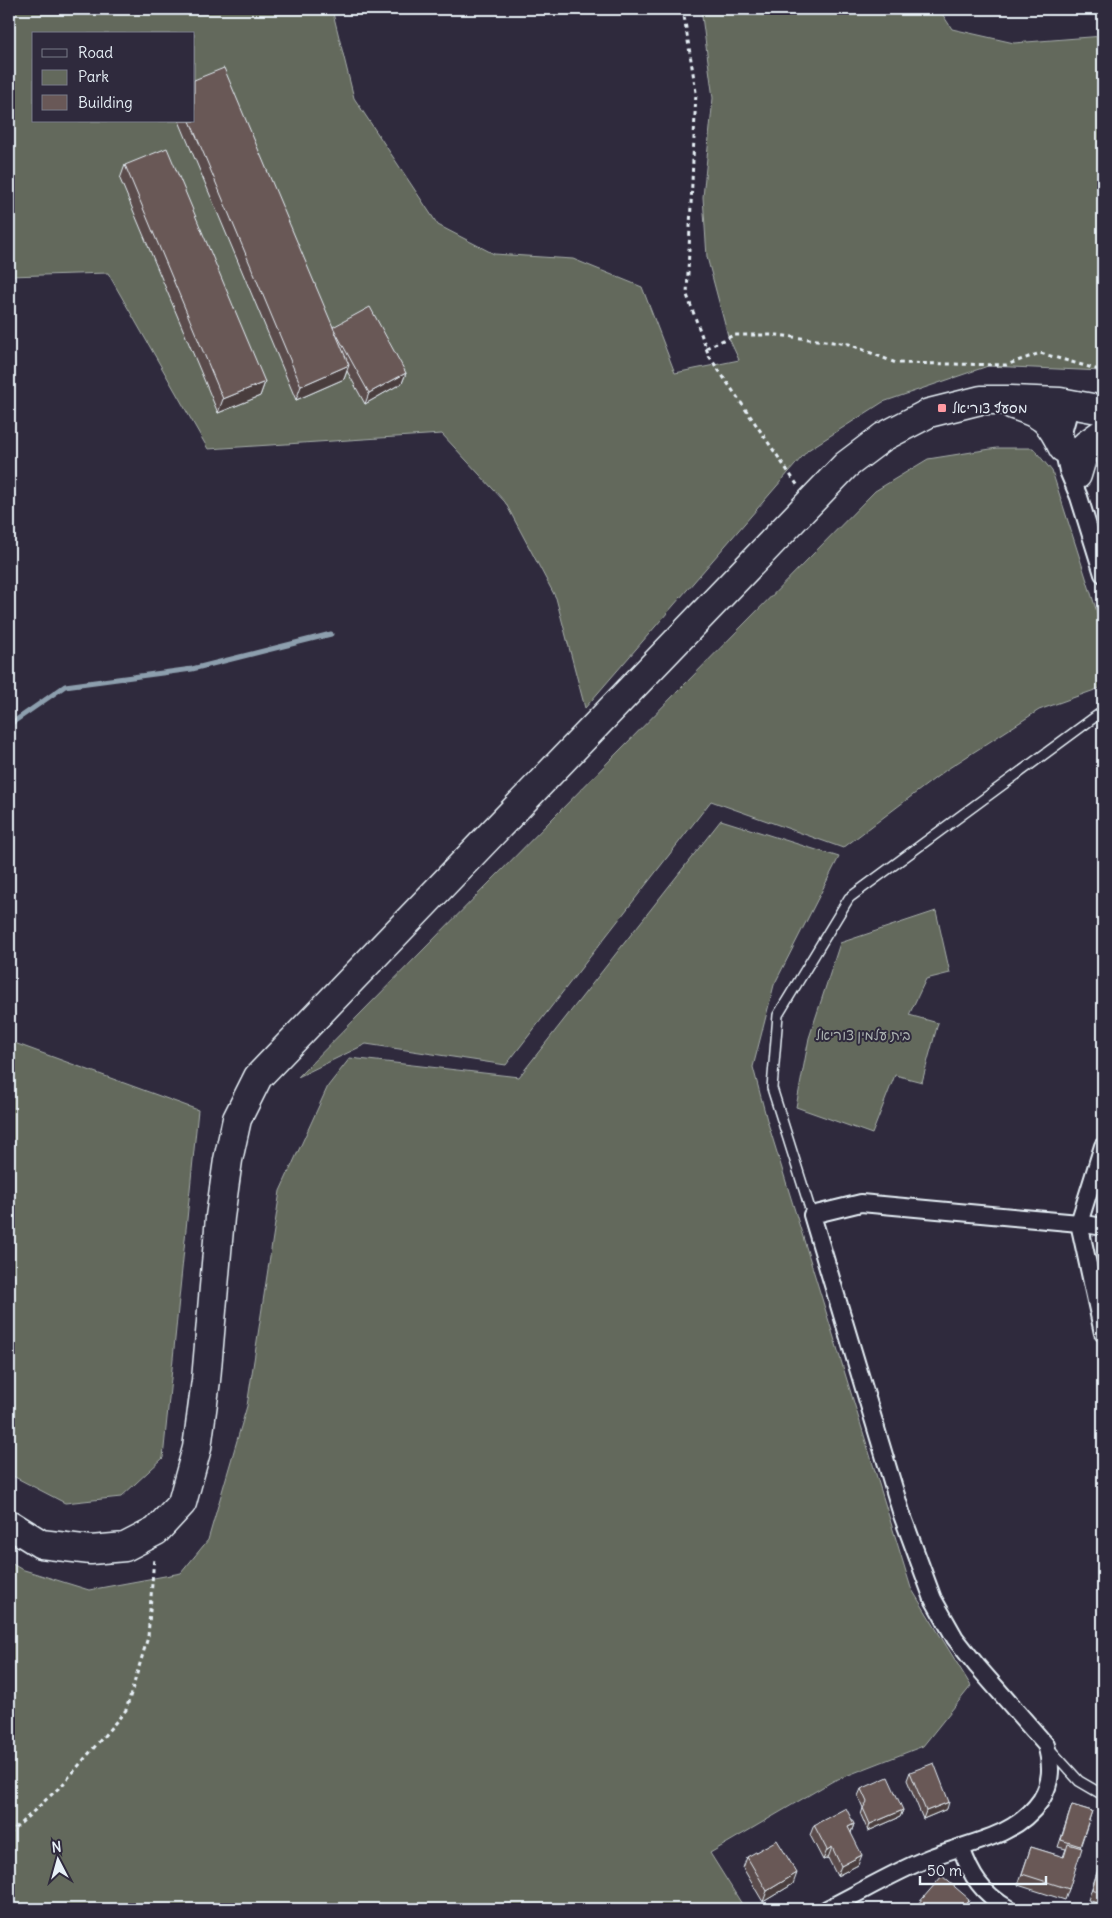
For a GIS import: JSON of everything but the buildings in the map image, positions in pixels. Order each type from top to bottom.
[{"type":"highway","points":[[9,1524],[40,1544],[91,1550],[124,1547],[156,1531],[182,1502],[197,1448],[206,1380],[220,1217],[228,1160],[238,1119],[258,1077],[846,465],[883,437],[929,413],[981,400],[1071,404],[1103,410]]},
{"type":"highway","points":[[1000,400],[1039,414],[1053,428],[1063,448]]},
{"type":"highway","points":[[1078,486],[1086,445],[1103,433]]},
{"type":"street","points":[[1071,404],[1064,429],[1063,448],[1068,471],[1078,486]]},
{"type":"street","points":[[1071,404],[1078,486],[1103,574]]},
{"type":"street","points":[[1103,1146],[1079,1223],[1103,1333]]},
{"type":"street","points":[[827,1909],[928,1858],[998,1835],[1017,1825],[1033,1811],[1045,1793],[1050,1778],[1050,1760],[1046,1745],[955,1638],[933,1599],[902,1515],[812,1215],[861,1203],[1079,1223],[1103,1227]]},
{"type":"street","points":[[961,1847],[968,1869],[984,1891],[1010,1909]]},
{"type":"lane","points":[[812,1215],[772,1088],[778,1015],[849,898],[1103,711]]},
{"type":"lane","points":[[1046,1745],[1079,1781],[1103,1795]]},
{"type":"path","points":[[683,9],[696,92],[687,295],[709,356],[810,504]]},
{"type":"path","points":[[706,348],[734,335],[778,335],[849,344],[896,363],[1006,365],[1040,353],[1103,371]]},
{"type":"path","points":[[9,1834],[63,1784],[126,1710],[148,1636],[156,1531]]},
{"type":"green space","points":[[9,9],[332,9],[354,98],[438,225],[494,254],[573,259],[642,287],[675,373],[739,360],[728,336],[707,257],[703,197],[713,98],[701,9],[939,9],[952,29],[1014,43],[1103,36],[1103,371],[988,366],[883,402],[808,450],[585,708],[556,598],[505,502],[442,434],[208,449],[108,273],[9,276]]},
{"type":"green space","points":[[997,448],[1033,448],[1052,471],[1103,631],[1103,687],[1039,710],[946,770],[843,848],[711,801],[506,1065],[366,1044],[298,1077],[875,491],[928,459]]},
{"type":"green space","points":[[721,820],[839,857],[774,985],[753,1067],[767,1120],[911,1588],[971,1686],[923,1746],[833,1781],[710,1853],[745,1909],[9,1909],[9,1562],[21,1569],[89,1590],[181,1573],[208,1540],[247,1406],[280,1191],[328,1086],[350,1058],[519,1077]]},
{"type":"green space","name":"בית עלמין צוריאל","points":[[936,911],[950,973],[926,979],[909,1015],[938,1023],[922,1082],[895,1075],[872,1134],[796,1107],[809,1038],[840,943]]},
{"type":"green space","points":[[9,1041],[198,1110],[163,1458],[121,1497],[65,1503],[9,1474]]},
{"type":"waterway","points":[[9,725],[65,686],[192,669],[331,634]]},
{"type":"place","name":"מסעף צוריאל","points":[[942,408]]}]
